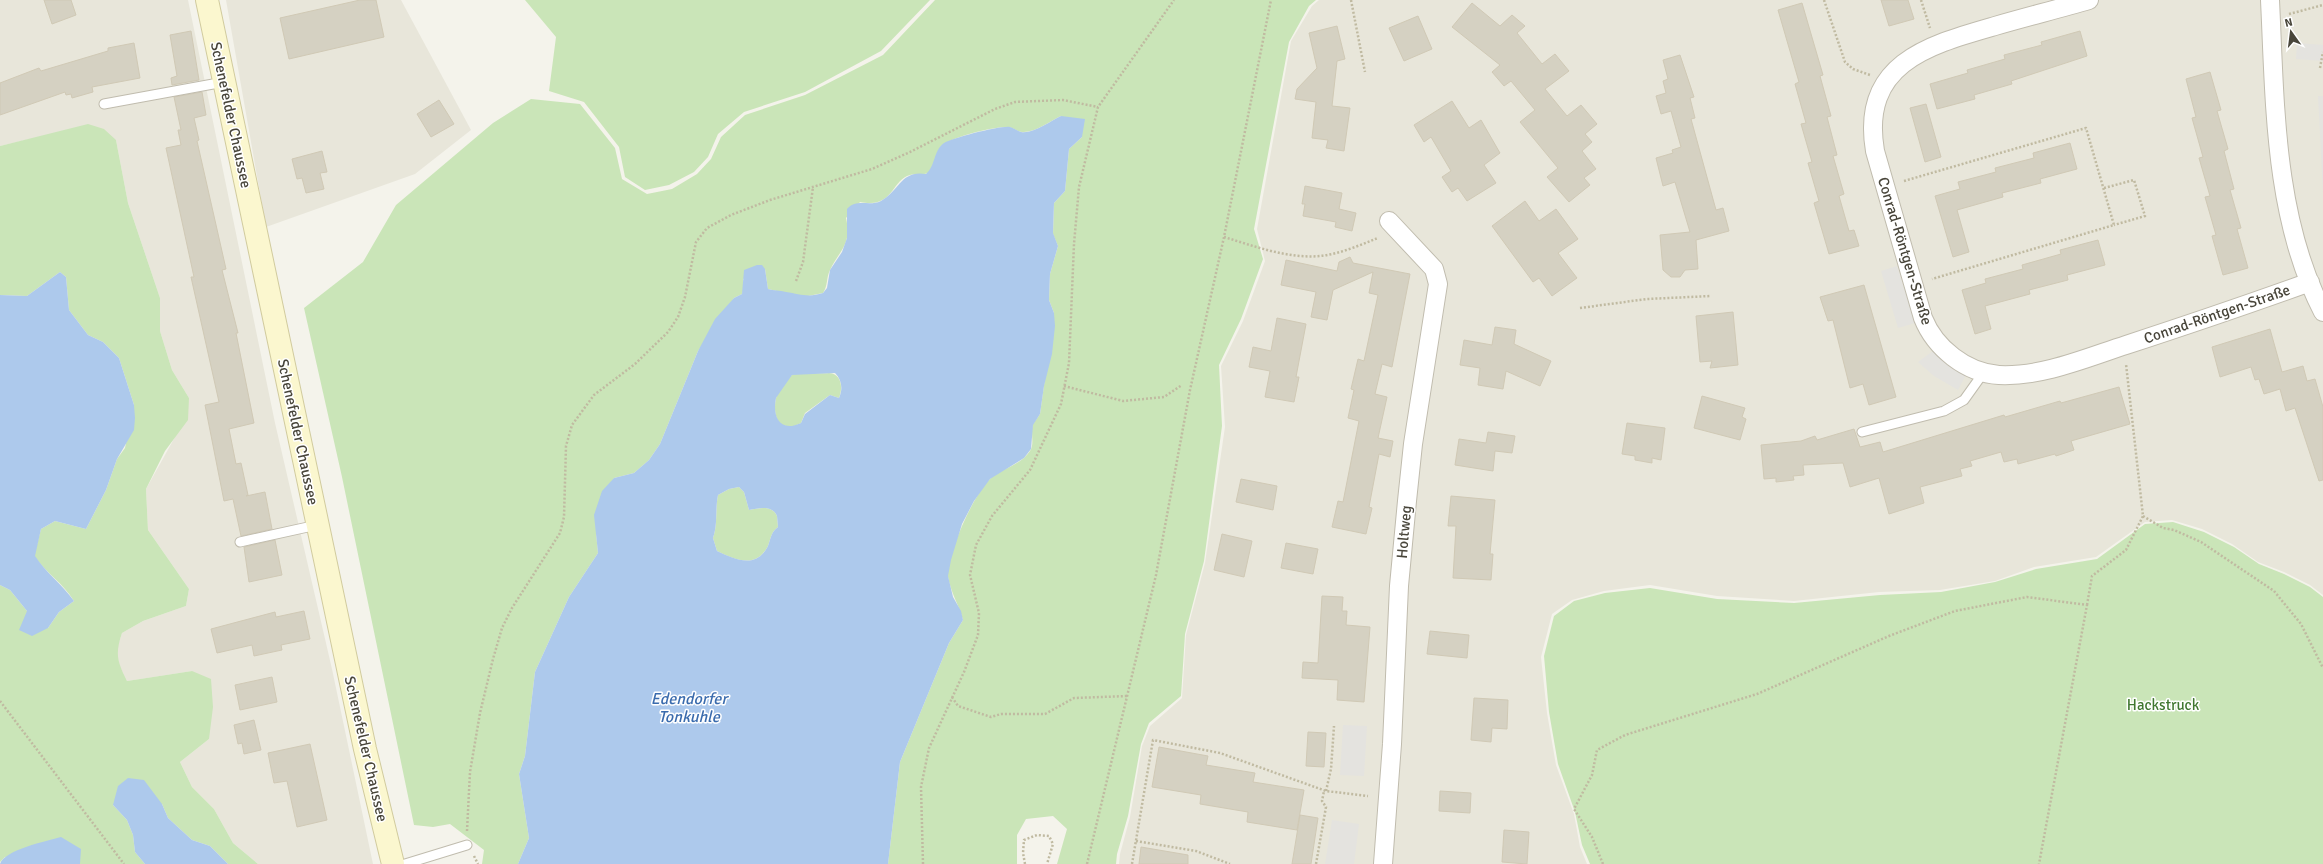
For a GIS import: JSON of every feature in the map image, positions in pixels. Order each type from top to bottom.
[{"type":"street","name":"Schenefelder Chaussee","points":[[207,0],[368,763],[393,864]]},
{"type":"street","name":"Conrad-Röntgen-Straße","points":[[2089,0],[1934,44],[1918,52],[1901,65],[1880,93],[1872,133],[1884,186],[1926,324],[1940,345],[1960,362],[1984,372],[1999,375],[2031,372],[2124,346],[2310,282]]},
{"type":"street","points":[[2270,0],[2277,132],[2288,210],[2310,282],[2323,312]]},
{"type":"street","name":"Holtweg","points":[[1383,864],[1389,799],[1399,586],[1406,501],[1413,444],[1438,284],[1434,269],[1394,226]]},
{"type":"lane","points":[[104,104],[224,82]]},
{"type":"lane","points":[[1862,432],[1944,411],[1964,400],[1984,372]]},
{"type":"lane","points":[[240,542],[317,525]]},
{"type":"lane","points":[[405,864],[466,845]]},
{"type":"path","points":[[923,864],[921,787],[929,748],[978,635],[978,607],[970,575],[976,545],[992,516],[1030,470],[1061,404],[1069,363],[1074,251],[1079,187],[1098,107],[1174,0]]},
{"type":"path","points":[[1087,864],[1129,696],[1156,575],[1190,390],[1224,237],[1271,0]]},
{"type":"path","points":[[1351,0],[1365,72]]},
{"type":"path","points":[[1824,0],[1845,62],[1860,71]]},
{"type":"path","points":[[1921,0],[1934,44]]},
{"type":"path","points":[[2271,19],[2323,5]]},
{"type":"path","points":[[2320,68],[2323,52]]},
{"type":"path","points":[[466,845],[470,772],[480,713],[493,659],[502,628],[512,608],[560,533],[564,518],[566,446],[572,425],[594,395],[636,364],[668,332],[675,322],[685,297],[696,242],[707,228],[731,215],[770,200],[872,169],[995,109],[1016,102],[1063,100],[1098,107]]},
{"type":"path","points":[[1884,186],[2086,128],[2114,225]]},
{"type":"path","points":[[1913,285],[2145,216],[2134,180],[2104,188]]},
{"type":"path","points":[[796,281],[803,262],[813,188]]},
{"type":"path","points":[[1224,237],[1263,249],[1299,255],[1319,256],[1335,253],[1394,226]]},
{"type":"path","points":[[1580,308],[1647,299],[1711,296]]},
{"type":"path","points":[[2038,864],[2092,576],[2126,550],[2143,516],[2124,346]]},
{"type":"path","points":[[1064,386],[1123,401],[1164,398],[1182,385]]},
{"type":"path","points":[[2143,516],[2163,528],[2174,530],[2201,542],[2274,591],[2301,624],[2323,668]]},
{"type":"path","points":[[1603,864],[1592,837],[1574,809],[1592,775],[1597,750],[1625,735],[1757,694],[1888,636],[1955,611],[2027,598],[2087,605]]},
{"type":"path","points":[[952,697],[958,706],[991,717],[1001,714],[1045,714],[1074,698],[1129,696]]},
{"type":"path","points":[[0,702],[124,864]]},
{"type":"path","points":[[1316,864],[1326,808],[1322,801],[1331,769],[1334,726]]},
{"type":"path","points":[[1132,864],[1153,740],[1220,753],[1325,791],[1389,799]]},
{"type":"path","points":[[1025,864],[1022,853],[1024,840],[1037,835],[1049,836],[1053,844],[1047,864]]},
{"type":"path","points":[[1136,840],[1196,851],[1230,864]]},
{"type":"shaded area","points":[[0,0],[188,0],[275,423],[332,669],[373,864],[258,864],[233,843],[214,809],[192,787],[180,762],[209,739],[192,671],[127,681],[120,667],[116,651],[122,633],[143,621],[186,606],[189,589],[148,530],[146,489],[175,437],[189,398],[172,370],[160,331],[160,298],[128,203],[116,140],[30,139],[0,146]]},
{"type":"shaded area","points":[[226,0],[401,0],[471,130],[415,174],[266,227]]},
{"type":"shaded area","points":[[1319,0],[2323,0],[2323,595],[2310,585],[2284,572],[2258,562],[2232,544],[2202,529],[2172,520],[2145,522],[2096,557],[2034,567],[1995,581],[1940,590],[1879,592],[1794,601],[1717,596],[1650,585],[1604,591],[1572,600],[1552,614],[1541,657],[1547,713],[1556,765],[1574,814],[1580,847],[1587,864],[1119,864],[1120,854],[1130,817],[1142,746],[1150,726],[1182,698],[1186,635],[1205,563],[1225,427],[1221,366],[1243,321],[1265,261],[1257,229],[1291,41],[1312,6]]},
{"type":"shaded area","points":[[2297,43],[2323,45],[2323,61],[2296,59]]},
{"type":"shaded area","points":[[2318,96],[2323,96],[2323,193]]},
{"type":"shaded area","points":[[1897,266],[1915,323],[1898,328],[1881,271]]},
{"type":"shaded area","points":[[1933,351],[1966,375],[1958,390],[1934,376],[1918,362]]},
{"type":"shaded area","points":[[1343,725],[1367,726],[1364,776],[1340,775]]},
{"type":"shaded area","points":[[1332,820],[1359,824],[1354,864],[1325,864]]},
{"type":"green space","points":[[525,0],[930,0],[881,51],[805,92],[744,112],[718,134],[708,157],[694,172],[669,185],[645,190],[625,177],[619,147],[584,102],[549,91],[556,37]]},
{"type":"green space","points":[[935,0],[1316,0],[1309,6],[1289,42],[1254,229],[1263,259],[1241,319],[1219,365],[1222,426],[1204,561],[1185,634],[1181,696],[1149,723],[1141,744],[1128,816],[1117,854],[1116,864],[1057,864],[1067,829],[1053,816],[1026,819],[1017,835],[1017,864],[888,864],[900,762],[949,643],[963,620],[948,577],[948,568],[951,555],[962,525],[984,485],[991,478],[1022,460],[1030,451],[1032,445],[1033,424],[1040,414],[1054,313],[1049,300],[1050,274],[1058,246],[1053,234],[1054,203],[1065,191],[1069,149],[1082,137],[1061,116],[1032,131],[1020,132],[1010,127],[1001,127],[959,137],[942,145],[938,151],[934,166],[928,173],[910,175],[904,178],[886,198],[879,201],[871,203],[860,202],[846,218],[846,241],[830,270],[826,288],[823,293],[803,297],[768,289],[765,269],[743,279],[744,289],[742,294],[734,298],[698,351],[660,444],[649,460],[634,473],[614,478],[596,533],[598,553],[569,597],[535,672],[525,756],[519,774],[529,838],[518,864],[482,864],[484,850],[450,824],[433,827],[414,825],[342,477],[304,308],[363,262],[396,205],[493,123],[531,99],[580,104],[615,148],[622,179],[647,194],[672,189],[697,174],[711,159],[721,137],[745,115],[805,95],[883,55]]},
{"type":"green space","points":[[88,124],[104,129],[116,140],[128,203],[160,298],[160,331],[172,370],[189,398],[188,420],[165,451],[146,489],[148,530],[189,589],[186,606],[143,621],[122,633],[118,647],[119,663],[127,681],[192,671],[211,679],[213,707],[209,739],[180,762],[192,787],[214,809],[233,843],[258,864],[228,864],[210,846],[192,840],[168,818],[162,804],[113,805],[127,820],[133,835],[135,852],[145,864],[80,864],[80,849],[5,857],[0,862],[0,585],[10,590],[27,611],[48,628],[59,612],[74,601],[65,589],[34,556],[41,529],[55,521],[86,529],[106,490],[117,459],[125,448],[134,405],[119,358],[103,342],[88,335],[69,310],[66,277],[60,272],[27,296],[0,295],[0,146]]},
{"type":"green space","points":[[829,373],[837,376],[839,379],[841,390],[839,398],[830,395],[805,413],[801,423],[792,427],[781,425],[775,413],[775,406],[778,391],[786,379],[795,374]]},
{"type":"green space","points":[[739,487],[744,492],[749,510],[765,508],[772,510],[777,516],[778,527],[773,533],[768,546],[758,558],[751,560],[738,559],[717,551],[713,538],[718,495],[729,489]]},
{"type":"green space","name":"Hackstruck","points":[[2173,522],[2204,532],[2234,547],[2259,564],[2310,587],[2323,597],[2323,864],[1590,864],[1582,845],[1575,812],[1558,764],[1549,712],[1544,656],[1554,616],[1574,601],[1605,593],[1650,588],[1717,599],[1794,603],[1880,595],[1941,592],[1995,582],[2036,569],[2097,559],[2145,524]]},
{"type":"water","name":"Edendorfer Tonkuhle","points":[[1061,116],[1085,119],[1082,137],[1069,149],[1065,191],[1054,203],[1053,233],[1058,246],[1050,274],[1049,300],[1054,313],[1055,326],[1052,354],[1044,386],[1040,414],[1033,425],[1031,449],[1024,458],[990,479],[974,501],[962,524],[951,560],[948,576],[953,597],[961,611],[963,620],[949,643],[900,762],[888,864],[518,864],[529,838],[519,774],[525,756],[535,672],[569,597],[598,553],[594,515],[602,491],[614,478],[634,473],[649,460],[660,444],[698,351],[715,319],[734,298],[742,294],[744,270],[757,265],[762,265],[765,269],[768,289],[804,295],[823,293],[827,288],[830,270],[842,252],[847,238],[847,209],[851,206],[859,203],[877,203],[887,197],[901,182],[911,175],[926,174],[940,146],[944,143],[977,132],[997,128],[1011,127],[1021,132],[1031,131],[1042,127]],"holes":[[[835,373],[841,385],[839,398],[830,395],[805,414],[801,423],[794,426],[788,426],[779,421],[775,411],[776,398],[792,375]],[[739,487],[744,492],[749,510],[765,508],[772,510],[777,516],[778,527],[773,533],[768,546],[758,558],[752,560],[738,559],[717,551],[713,538],[718,495],[729,489]]]},
{"type":"water","points":[[60,272],[66,277],[69,310],[88,335],[103,342],[119,358],[134,405],[135,418],[134,430],[117,459],[106,490],[86,529],[55,521],[41,529],[35,556],[74,601],[59,612],[48,628],[32,636],[19,630],[27,611],[10,590],[0,585],[0,295],[27,296]]},
{"type":"water","points":[[128,778],[144,780],[162,804],[168,818],[192,840],[210,846],[228,864],[145,864],[135,852],[133,835],[127,820],[113,805],[118,786]]},
{"type":"water","points":[[61,837],[81,849],[80,864],[0,864],[9,854],[17,850]]},
{"type":"building","points":[[44,0],[71,0],[76,15],[52,24]]},
{"type":"building","points":[[360,0],[376,0],[384,37],[289,59],[280,18]]},
{"type":"building","points":[[1881,0],[1908,0],[1914,19],[1889,26]]},
{"type":"building","points":[[1472,3],[1500,26],[1512,15],[1525,26],[1517,33],[1542,64],[1555,54],[1569,71],[1545,89],[1567,116],[1581,105],[1597,124],[1585,134],[1592,142],[1582,151],[1596,169],[1584,178],[1590,185],[1569,202],[1547,177],[1558,168],[1520,122],[1535,110],[1511,81],[1504,86],[1492,72],[1500,65],[1452,27]]},
{"type":"building","points":[[1802,3],[1823,75],[1820,76],[1831,116],[1827,117],[1837,155],[1833,156],[1844,194],[1839,196],[1849,231],[1854,230],[1859,246],[1829,254],[1814,203],[1819,201],[1808,163],[1812,162],[1801,124],[1806,123],[1795,84],[1799,82],[1778,10]]},
{"type":"building","points":[[1418,16],[1432,49],[1404,61],[1389,28]]},
{"type":"building","points":[[1337,26],[1345,59],[1337,61],[1332,106],[1350,108],[1344,151],[1326,148],[1328,140],[1312,138],[1316,102],[1295,99],[1297,89],[1317,68],[1309,33]]},
{"type":"building","points":[[191,31],[199,80],[172,85],[171,78],[177,76],[170,35]]},
{"type":"building","points":[[2080,31],[2087,56],[2011,81],[2012,84],[1974,95],[1975,99],[1937,109],[1930,84],[1968,73],[1967,70],[2005,59],[2004,55],[2042,45],[2041,42]]},
{"type":"building","points":[[134,43],[140,78],[92,87],[93,92],[72,98],[71,94],[66,95],[65,92],[0,115],[0,83],[39,68],[41,71],[108,51],[108,48]]},
{"type":"building","points":[[1680,55],[1694,97],[1690,98],[1695,118],[1691,119],[1716,210],[1723,208],[1729,231],[1696,240],[1698,269],[1685,270],[1680,277],[1671,277],[1663,270],[1660,235],[1690,232],[1675,182],[1663,186],[1656,158],[1673,153],[1672,150],[1681,147],[1671,111],[1661,114],[1656,96],[1666,93],[1663,81],[1668,79],[1663,60]]},
{"type":"building","points":[[2210,72],[2221,110],[2217,111],[2228,149],[2224,151],[2234,189],[2230,190],[2241,228],[2237,229],[2248,268],[2223,275],[2212,236],[2216,235],[2205,197],[2210,196],[2199,158],[2203,157],[2192,118],[2196,117],[2186,79]]},
{"type":"building","points":[[202,92],[206,115],[194,118],[199,140],[197,141],[226,269],[222,270],[238,333],[236,333],[254,423],[229,429],[236,464],[241,463],[248,495],[246,496],[265,492],[272,529],[241,536],[233,499],[224,501],[205,405],[219,402],[191,277],[194,277],[166,148],[181,145],[178,130],[181,130],[174,97]]},
{"type":"building","points":[[439,100],[454,124],[431,137],[417,114]]},
{"type":"building","points":[[1452,101],[1469,128],[1481,120],[1500,153],[1484,165],[1496,183],[1467,201],[1458,188],[1452,192],[1442,177],[1451,171],[1431,137],[1424,142],[1414,125]]},
{"type":"building","points":[[1926,104],[1941,157],[1925,162],[1910,108]]},
{"type":"building","points":[[2070,143],[2077,169],[2040,179],[2041,183],[2002,193],[2003,197],[1957,210],[1969,252],[1953,257],[1935,196],[1960,189],[1958,182],[1996,172],[1995,168],[2034,158],[2033,153]]},
{"type":"building","points":[[322,151],[327,172],[320,173],[324,189],[306,193],[302,178],[297,179],[292,159]]},
{"type":"building","points":[[1305,186],[1342,193],[1339,209],[1356,213],[1352,231],[1335,227],[1336,222],[1303,216],[1305,204],[1302,204]]},
{"type":"building","points":[[1525,201],[1539,221],[1556,209],[1578,239],[1558,253],[1577,278],[1552,296],[1539,278],[1533,282],[1492,226]]},
{"type":"building","points":[[2098,240],[2105,265],[2067,275],[2068,280],[2029,290],[2030,294],[1985,306],[1991,329],[1975,334],[1962,290],[1986,283],[1985,279],[2023,269],[2022,265],[2061,254],[2060,250]]},
{"type":"building","points":[[1350,257],[1353,263],[1410,274],[1392,367],[1382,364],[1375,394],[1387,397],[1378,438],[1393,441],[1390,457],[1379,454],[1369,507],[1372,508],[1366,534],[1332,527],[1338,501],[1343,502],[1359,421],[1348,418],[1354,390],[1351,389],[1358,359],[1364,361],[1378,295],[1369,293],[1373,272],[1333,290],[1327,320],[1311,317],[1316,292],[1281,285],[1286,260],[1337,271],[1339,262]]},
{"type":"building","points":[[1864,285],[1896,397],[1869,405],[1863,384],[1850,388],[1833,320],[1828,321],[1820,297]]},
{"type":"building","points":[[1733,312],[1738,365],[1710,368],[1712,361],[1700,362],[1696,316]]},
{"type":"building","points":[[1277,318],[1306,324],[1296,377],[1299,377],[1294,402],[1265,397],[1270,371],[1249,367],[1253,347],[1271,351]]},
{"type":"building","points":[[1495,327],[1516,330],[1514,344],[1551,361],[1540,386],[1506,371],[1503,389],[1478,385],[1480,368],[1460,365],[1464,340],[1492,345]]},
{"type":"building","points":[[2270,329],[2282,372],[2303,366],[2307,381],[2315,379],[2323,407],[2323,480],[2319,481],[2295,408],[2286,411],[2280,389],[2264,394],[2259,379],[2255,380],[2251,367],[2220,377],[2212,347]]},
{"type":"building","points":[[2119,387],[2130,424],[2071,441],[2074,450],[2056,456],[2055,454],[2018,464],[2017,459],[2004,462],[2001,452],[1970,461],[1972,466],[1960,469],[1962,476],[1920,487],[1924,503],[1889,514],[1879,478],[1850,487],[1843,463],[1803,465],[1804,475],[1793,476],[1794,480],[1776,482],[1776,478],[1764,479],[1761,445],[1801,441],[1815,436],[1817,440],[1854,429],[1860,447],[1880,442],[1883,452],[2004,415],[2005,417],[2060,401],[2061,403]]},
{"type":"building","points":[[1702,396],[1745,408],[1742,417],[1746,419],[1740,440],[1694,428]]},
{"type":"building","points":[[1627,423],[1665,428],[1661,460],[1652,458],[1652,463],[1635,460],[1635,456],[1622,454]]},
{"type":"building","points":[[1488,432],[1515,436],[1512,453],[1495,451],[1493,471],[1455,465],[1459,439],[1486,443]]},
{"type":"building","points":[[1241,479],[1277,486],[1273,510],[1236,502]]},
{"type":"building","points":[[1451,496],[1495,500],[1490,554],[1493,554],[1491,580],[1453,578],[1456,526],[1448,526]]},
{"type":"building","points":[[1222,534],[1252,541],[1244,577],[1214,570]]},
{"type":"building","points":[[275,540],[282,575],[249,582],[244,547]]},
{"type":"building","points":[[1286,543],[1318,549],[1313,574],[1281,568]]},
{"type":"building","points":[[1322,596],[1343,597],[1342,611],[1347,611],[1346,625],[1370,627],[1364,702],[1337,700],[1338,680],[1302,678],[1303,662],[1318,663]]},
{"type":"building","points":[[304,611],[310,639],[281,645],[282,650],[254,656],[252,645],[217,653],[211,629],[275,612],[276,617]]},
{"type":"building","points":[[1430,631],[1469,635],[1467,658],[1427,654]]},
{"type":"building","points":[[272,677],[277,702],[240,710],[235,685]]},
{"type":"building","points":[[1474,698],[1508,700],[1507,729],[1492,728],[1491,742],[1471,740]]},
{"type":"building","points":[[254,720],[261,750],[244,754],[242,743],[238,744],[234,725]]},
{"type":"building","points":[[1308,732],[1326,733],[1324,767],[1306,766]]},
{"type":"building","points":[[310,744],[327,820],[297,827],[287,781],[274,783],[268,753]]},
{"type":"building","points":[[1159,747],[1208,756],[1206,765],[1255,773],[1253,782],[1304,790],[1297,830],[1247,822],[1248,812],[1200,804],[1201,795],[1152,787]]},
{"type":"building","points":[[1440,791],[1471,793],[1470,813],[1439,811]]},
{"type":"building","points":[[1300,815],[1318,818],[1311,864],[1292,864]]},
{"type":"building","points":[[1504,830],[1529,832],[1527,864],[1502,862]]},
{"type":"building","points":[[1141,847],[1188,855],[1188,864],[1139,864]]}]
